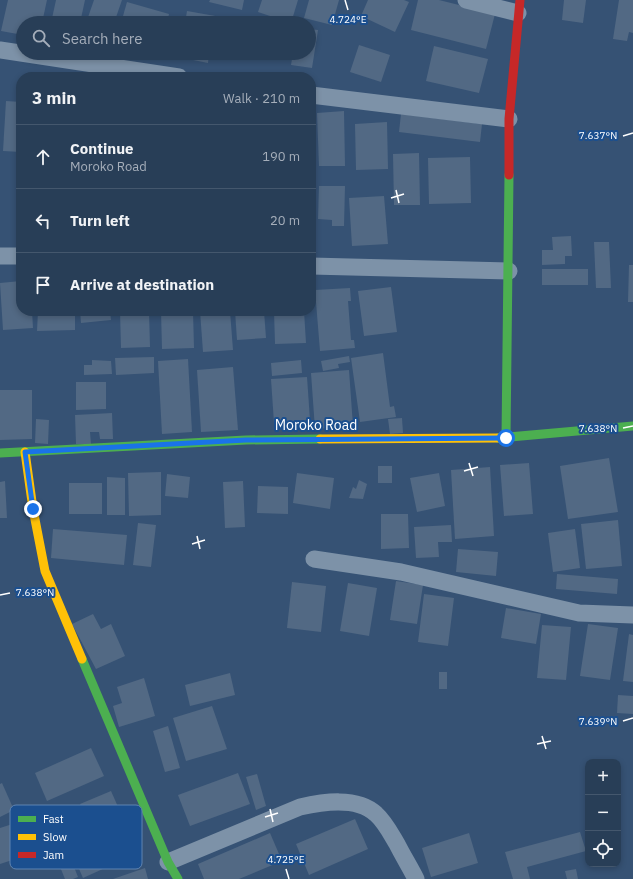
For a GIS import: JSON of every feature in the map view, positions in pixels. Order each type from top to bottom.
[{"type":"street","points":[[466,0],[519,6],[509,119],[509,271],[506,438]]},
{"type":"street","points":[[0,50],[16,52]]},
{"type":"street","points":[[66,60],[146,72]]},
{"type":"street","points":[[316,96],[509,119]]},
{"type":"street","points":[[0,256],[16,256]]},
{"type":"street","points":[[316,266],[509,271]]},
{"type":"street","name":"Moroko Road","points":[[0,453],[246,440],[506,438],[633,426]]},
{"type":"street","points":[[25,452],[45,571],[168,862],[178,879]]},
{"type":"street","points":[[314,559],[401,572],[579,613],[633,615]]},
{"type":"street","points":[[168,862],[300,807],[319,802],[341,801],[365,807],[376,813],[385,824],[416,879]]},
{"type":"building","points":[[8,0],[47,0],[44,16],[16,16],[16,34],[1,31]]},
{"type":"building","points":[[56,0],[85,0],[82,16],[53,16]]},
{"type":"building","points":[[94,0],[122,0],[116,16],[88,16]]},
{"type":"building","points":[[210,0],[244,0],[242,10],[209,2]]},
{"type":"building","points":[[262,0],[298,0],[293,16],[270,16],[258,12]]},
{"type":"building","points":[[309,0],[339,0],[332,25],[316,21],[316,16],[305,16]]},
{"type":"building","points":[[368,0],[404,0],[409,2],[395,32],[361,16]]},
{"type":"building","points":[[418,0],[439,0],[495,14],[486,49],[411,30]]},
{"type":"building","points":[[564,0],[586,0],[583,23],[562,20]]},
{"type":"building","points":[[619,0],[633,0],[633,33],[629,32],[627,41],[613,39]]},
{"type":"building","points":[[127,2],[169,14],[169,16],[123,16]]},
{"type":"building","points":[[187,11],[215,16],[186,16]]},
{"type":"building","points":[[316,30],[318,30],[316,43]]},
{"type":"building","points":[[359,45],[390,55],[381,82],[350,72]]},
{"type":"building","points":[[434,46],[488,59],[479,93],[426,81]]},
{"type":"building","points":[[193,60],[208,60],[208,63]]},
{"type":"building","points":[[292,60],[313,60],[312,68],[291,65]]},
{"type":"building","points":[[6,101],[16,102],[16,152],[3,151]]},
{"type":"building","points":[[344,111],[345,166],[319,166],[317,113]]},
{"type":"building","points":[[401,114],[482,124],[480,142],[399,132]]},
{"type":"building","points":[[387,122],[388,169],[356,170],[355,124]]},
{"type":"building","points":[[419,153],[420,205],[394,205],[393,154]]},
{"type":"building","points":[[470,157],[471,203],[429,204],[428,158]]},
{"type":"building","points":[[319,186],[345,186],[344,226],[332,226],[332,220],[318,219]]},
{"type":"building","points":[[384,196],[388,244],[352,246],[349,198]]},
{"type":"building","points":[[571,236],[572,256],[565,256],[565,264],[542,265],[542,250],[553,250],[552,237]]},
{"type":"building","points":[[594,242],[609,242],[611,288],[596,288]]},
{"type":"building","points":[[629,265],[633,265],[633,302],[628,302]]},
{"type":"building","points":[[542,269],[588,269],[588,285],[542,285]]},
{"type":"building","points":[[16,281],[16,316],[32,316],[33,328],[3,330],[0,283]]},
{"type":"building","points":[[391,287],[397,332],[364,336],[358,291]]},
{"type":"building","points":[[350,288],[351,301],[348,301],[351,340],[354,340],[355,348],[320,351],[316,290]]},
{"type":"building","points":[[38,316],[75,316],[75,330],[37,331]]},
{"type":"building","points":[[80,316],[111,316],[111,320],[81,323]]},
{"type":"building","points":[[120,316],[149,316],[150,347],[121,348]]},
{"type":"building","points":[[161,316],[193,316],[194,348],[162,349]]},
{"type":"building","points":[[200,316],[230,316],[233,350],[203,352]]},
{"type":"building","points":[[235,316],[264,316],[266,338],[237,340]]},
{"type":"building","points":[[274,316],[304,316],[306,343],[275,344]]},
{"type":"building","points":[[383,353],[390,407],[394,406],[396,417],[360,422],[351,358]]},
{"type":"building","points":[[349,356],[350,362],[338,364],[339,368],[323,371],[321,361]]},
{"type":"building","points":[[154,357],[154,373],[116,375],[115,358]]},
{"type":"building","points":[[188,359],[192,432],[162,434],[158,361]]},
{"type":"building","points":[[92,360],[111,361],[112,374],[84,375],[84,365],[92,365]]},
{"type":"building","points":[[301,360],[302,373],[272,376],[271,363]]},
{"type":"building","points":[[233,367],[238,430],[201,432],[197,370]]},
{"type":"building","points":[[349,370],[353,426],[315,429],[311,373]]},
{"type":"building","points":[[307,377],[310,420],[274,423],[271,379]]},
{"type":"building","points":[[76,382],[106,382],[106,409],[76,410]]},
{"type":"building","points":[[0,390],[32,390],[32,439],[0,440]]},
{"type":"building","points":[[112,413],[113,439],[100,439],[99,432],[90,432],[91,444],[76,444],[75,415]]},
{"type":"building","points":[[402,418],[403,433],[390,434],[388,419]]},
{"type":"building","points":[[36,419],[49,420],[48,444],[35,443]]},
{"type":"building","points":[[609,458],[618,512],[568,519],[560,466]]},
{"type":"building","points":[[529,463],[533,514],[504,516],[500,465]]},
{"type":"building","points":[[378,466],[392,466],[392,483],[378,483]]},
{"type":"building","points":[[490,467],[494,536],[455,539],[451,470]]},
{"type":"building","points":[[161,472],[161,515],[129,516],[128,473]]},
{"type":"building","points":[[297,473],[334,478],[330,509],[293,503]]},
{"type":"building","points":[[439,473],[445,506],[417,512],[410,478]]},
{"type":"building","points":[[167,474],[190,477],[188,498],[165,496]]},
{"type":"building","points":[[107,477],[125,478],[125,515],[107,515]]},
{"type":"building","points":[[359,480],[367,484],[363,499],[349,498],[353,487],[356,489]]},
{"type":"building","points":[[5,481],[7,518],[0,518],[0,482]]},
{"type":"building","points":[[243,481],[245,527],[225,528],[223,482]]},
{"type":"building","points":[[69,483],[102,483],[102,514],[69,514]]},
{"type":"building","points":[[258,486],[288,487],[288,514],[257,513]]},
{"type":"building","points":[[381,514],[408,514],[409,548],[381,549]]},
{"type":"building","points":[[618,520],[622,566],[586,569],[581,524]]},
{"type":"building","points":[[138,523],[156,525],[151,567],[133,565]]},
{"type":"building","points":[[451,525],[452,542],[438,542],[439,557],[416,558],[414,527]]},
{"type":"building","points":[[53,529],[127,535],[124,565],[51,558]]},
{"type":"building","points":[[575,529],[580,568],[553,572],[548,533]]},
{"type":"building","points":[[458,549],[498,552],[496,576],[456,572]]},
{"type":"building","points":[[557,574],[618,579],[617,594],[556,589]]},
{"type":"building","points":[[396,581],[423,585],[417,624],[390,620]]},
{"type":"building","points":[[292,582],[326,586],[321,632],[287,628]]},
{"type":"building","points":[[348,583],[377,588],[369,636],[340,631]]},
{"type":"building","points":[[424,594],[454,598],[448,646],[418,642]]},
{"type":"building","points":[[506,608],[541,614],[536,644],[501,638]]},
{"type":"building","points":[[93,614],[101,629],[111,624],[125,656],[96,669],[72,624]]},
{"type":"building","points":[[588,624],[618,628],[610,680],[580,676]]},
{"type":"building","points":[[542,625],[571,627],[566,680],[537,678]]},
{"type":"building","points":[[629,634],[633,635],[633,682],[623,681]]},
{"type":"building","points":[[439,672],[447,672],[447,689],[439,689]]},
{"type":"building","points":[[230,673],[235,695],[190,706],[185,685]]},
{"type":"building","points":[[144,678],[155,716],[119,727],[113,706],[122,703],[117,687]]},
{"type":"building","points":[[618,695],[633,696],[633,714],[617,713]]},
{"type":"building","points":[[212,706],[227,749],[186,761],[173,718]]},
{"type":"building","points":[[168,726],[180,768],[165,772],[153,731]]},
{"type":"building","points":[[91,748],[104,776],[47,801],[35,773]]},
{"type":"building","points":[[238,773],[250,804],[190,826],[178,795]]},
{"type":"building","points":[[257,774],[266,806],[256,810],[246,777]]},
{"type":"building","points":[[2,783],[12,805],[10,805],[10,812],[0,817],[0,784]]},
{"type":"building","points":[[111,791],[117,805],[80,805]]},
{"type":"building","points":[[355,819],[368,849],[309,875],[296,844]]},
{"type":"building","points":[[10,825],[10,861],[0,864],[0,828]]},
{"type":"building","points":[[580,832],[585,848],[585,851],[527,867],[530,879],[513,879],[505,852]]},
{"type":"building","points":[[270,833],[282,861],[239,879],[204,879],[198,864]]},
{"type":"building","points":[[469,833],[478,863],[431,877],[422,848]]},
{"type":"building","points":[[145,868],[148,879],[113,879]]},
{"type":"building","points":[[61,869],[75,869],[78,877],[73,879],[65,879]]},
{"type":"building","points":[[79,869],[103,869],[83,878]]},
{"type":"building","points":[[576,869],[578,879],[567,879],[565,871]]},
{"type":"traffic: fast","points":[[506,438],[509,175]]},
{"type":"traffic: fast","points":[[498,438],[633,426]]},
{"type":"traffic: fast","points":[[0,453],[246,440],[320,439]]},
{"type":"traffic: fast","points":[[82,659],[168,862],[178,879]]},
{"type":"traffic: slow","points":[[320,439],[498,438]]},
{"type":"traffic: slow","points":[[25,452],[33,509],[45,571],[82,659]]},
{"type":"traffic: jam","points":[[509,175],[509,119],[520,0]]},
{"type":"route","points":[[33,509],[25,452],[246,440],[506,438]]}]
